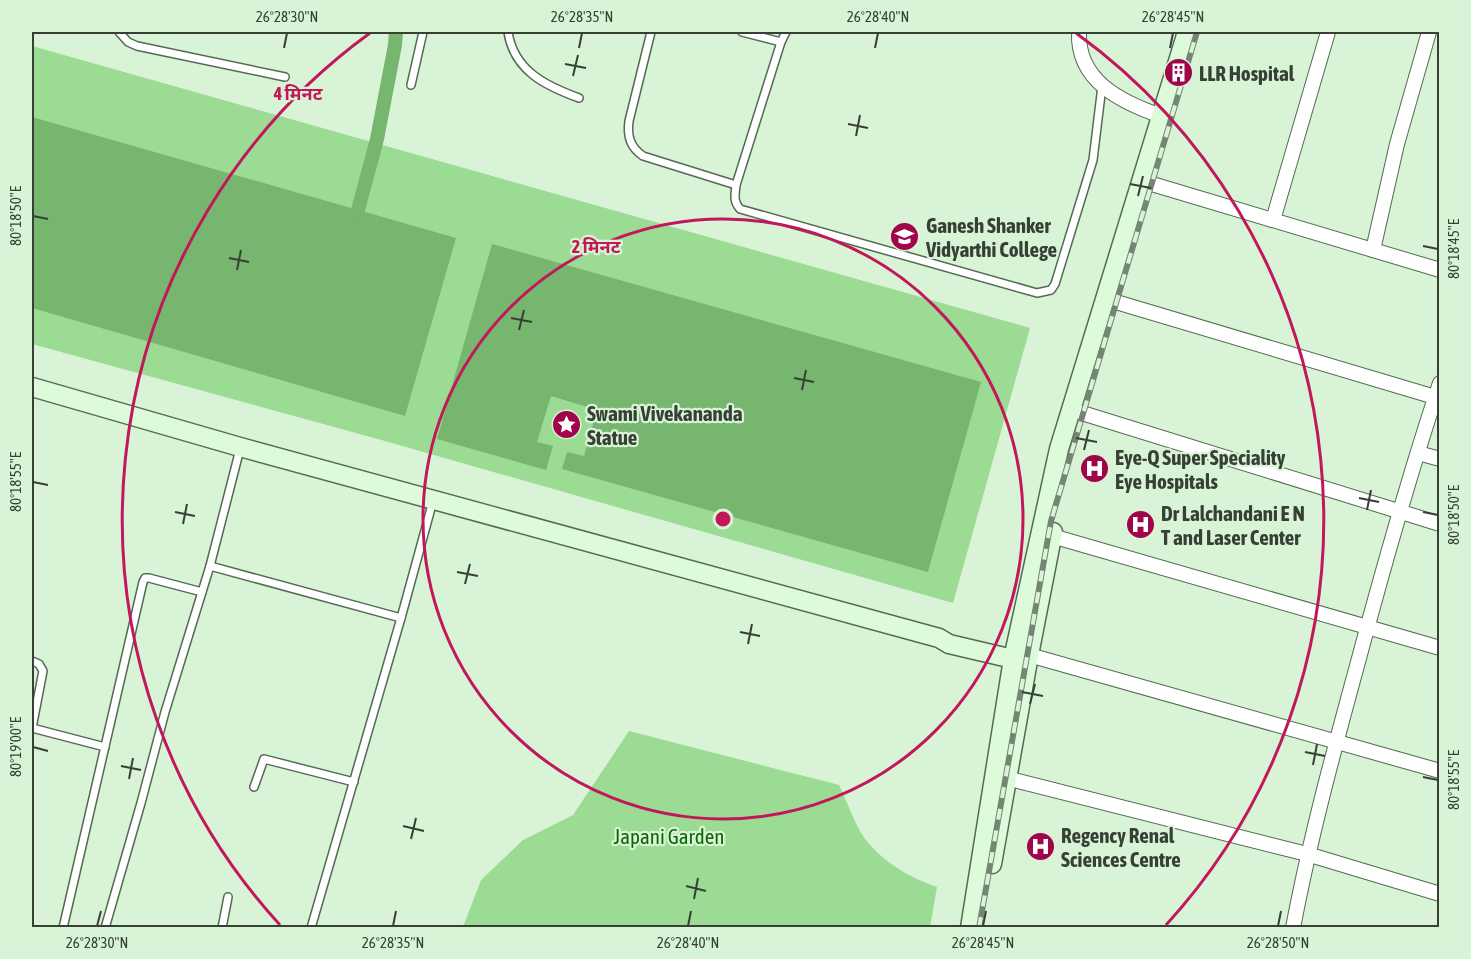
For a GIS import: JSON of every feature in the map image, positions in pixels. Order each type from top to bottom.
[{"type":"main road","points":[[982,927],[1006,778],[1019,654],[1052,536],[1070,452],[1116,302],[1125,253],[1161,116],[1187,32]]},
{"type":"main road","points":[[970,927],[1059,448],[1125,253],[1152,184],[1198,32]]},
{"type":"main road","points":[[32,387],[240,447],[939,638],[952,637],[1019,654]]},
{"type":"street","points":[[1079,32],[1083,60],[1102,86],[1134,107],[1161,116]]},
{"type":"street","points":[[1273,220],[1328,32]]},
{"type":"street","points":[[1373,250],[1397,144],[1429,32]]},
{"type":"street","points":[[1152,184],[1440,270]]},
{"type":"street","points":[[1116,302],[1435,397]]},
{"type":"street","points":[[1293,927],[1307,854],[1337,741],[1400,513],[1440,383]]},
{"type":"street","points":[[1082,413],[1440,524]]},
{"type":"street","points":[[1418,453],[1440,459]]},
{"type":"street","points":[[1052,536],[1440,648]]},
{"type":"street","points":[[1019,654],[1440,771]]},
{"type":"street","points":[[1006,778],[1307,854],[1440,894]]},
{"type":"lane","points":[[119,32],[128,42],[137,46],[285,77]]},
{"type":"lane","points":[[411,85],[423,32]]},
{"type":"lane","points":[[508,32],[514,50],[530,73],[544,84],[579,98]]},
{"type":"lane","points":[[651,32],[629,121],[627,133],[630,142],[643,156],[736,185]]},
{"type":"lane","points":[[742,32],[781,42]]},
{"type":"lane","points":[[786,32],[736,185],[735,204],[749,213],[1037,293],[1051,290],[1055,284],[1093,160],[1102,86]]},
{"type":"lane","points":[[105,927],[165,712],[210,566],[240,447]]},
{"type":"lane","points":[[311,927],[401,618],[433,499]]},
{"type":"lane","points":[[210,566],[401,618]]},
{"type":"lane","points":[[63,927],[141,587],[145,578],[202,592]]},
{"type":"lane","points":[[32,661],[39,664],[43,671],[32,728],[105,747]]},
{"type":"lane","points":[[254,787],[264,759],[354,782]]},
{"type":"lane","points":[[222,927],[228,897]]},
{"type":"green space","points":[[32,46],[1030,328],[953,603],[385,441],[32,344]]},
{"type":"green space","name":"Japani Garden","points":[[629,731],[839,785],[858,827],[872,847],[898,868],[937,887],[930,927],[463,927],[481,880],[523,840],[573,815]]},
{"type":"shaded area","points":[[32,117],[456,238],[405,416],[32,308]]},
{"type":"shaded area","points":[[492,244],[981,382],[928,572],[562,469],[567,452],[584,456],[597,410],[551,396],[537,442],[553,446],[546,470],[437,439]]},
{"type":"waterway","points":[[358,210],[377,139],[396,32]]},
{"type":"railway","points":[[979,928],[1051,521],[1197,32]]},
{"type":"place","name":"LLR Hospital","points":[[1178,73]]},
{"type":"place","name":"Ganesh Shanker Vidyarthi College","points":[[905,237]]},
{"type":"place","name":"Swami Vivekananda Statue","points":[[566,425]]},
{"type":"place","name":"Eye-Q Super Speciality Eye Hospitals","points":[[1094,469]]},
{"type":"place","name":"Dr Lalchandani E N T and Laser Center","points":[[1140,525]]},
{"type":"place","name":"Regency Renal Sciences Centre","points":[[1040,847]]}]
